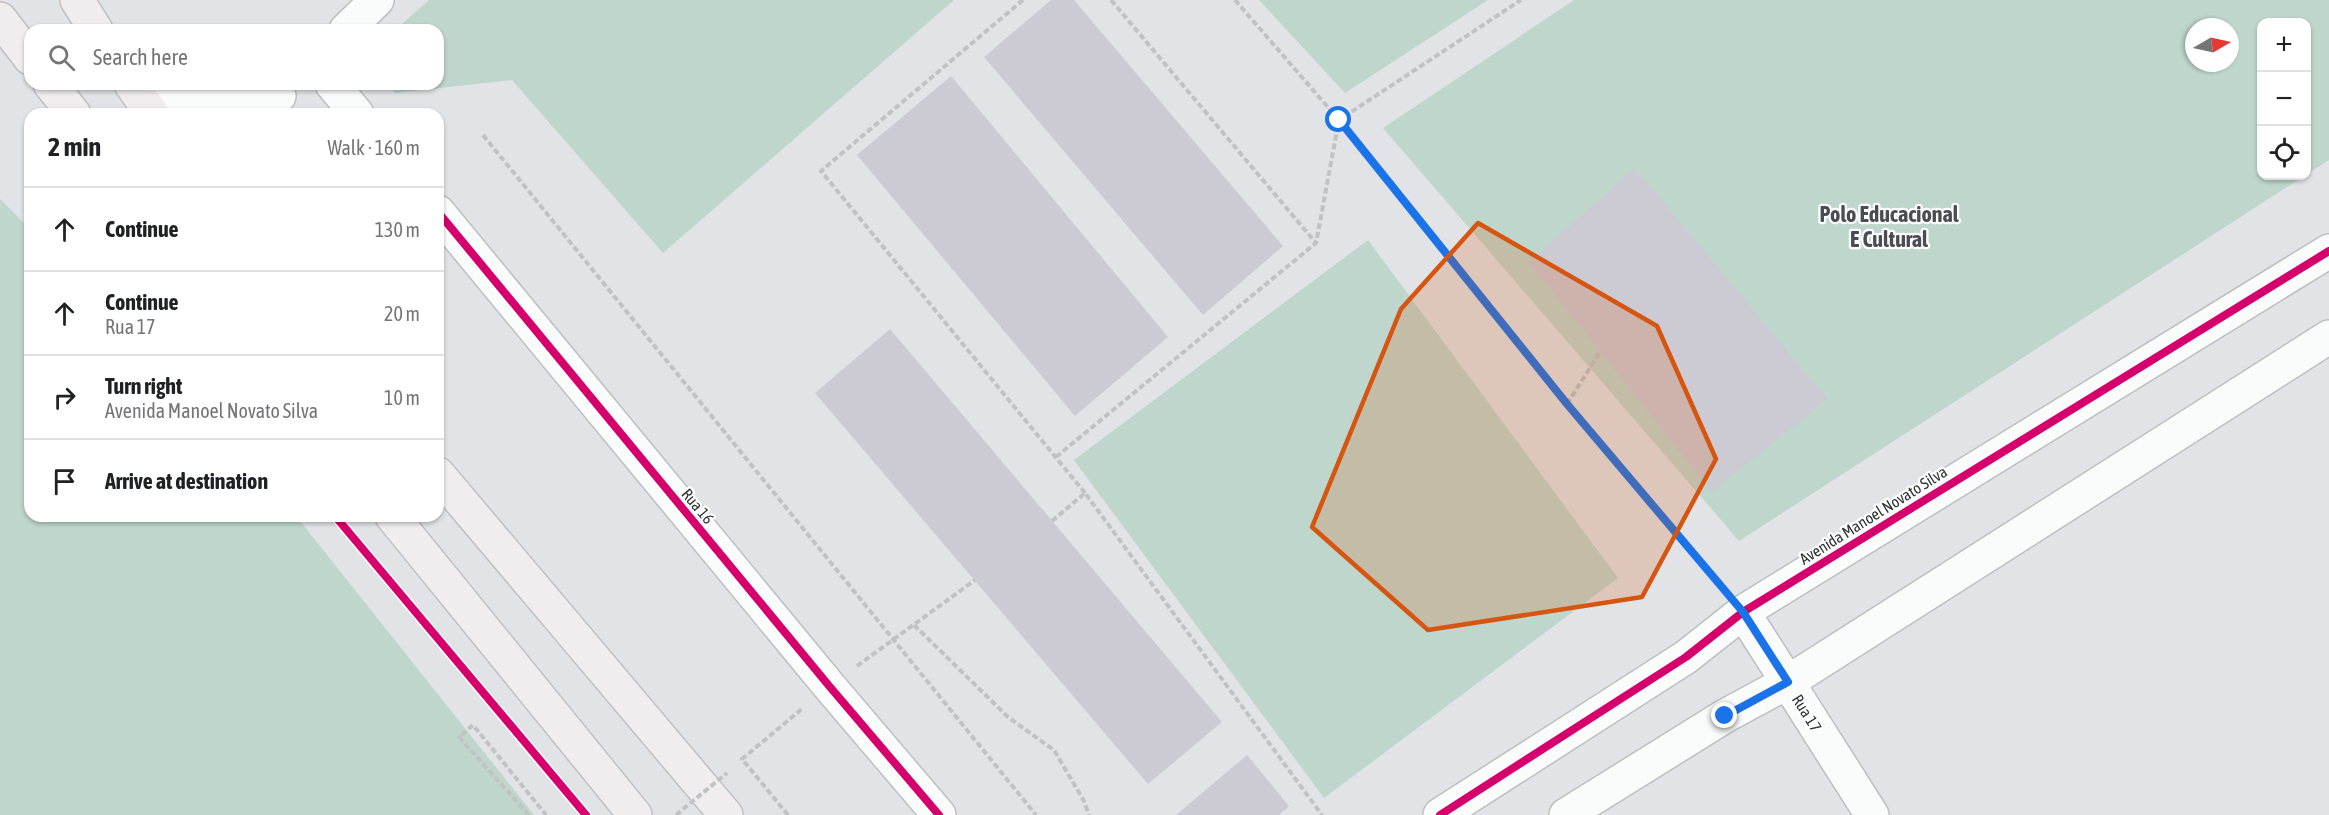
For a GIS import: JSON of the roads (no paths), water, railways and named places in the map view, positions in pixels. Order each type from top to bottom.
[{"type":"main road","points":[[77,0],[92,24]]},
{"type":"main road","points":[[0,19],[24,50]]},
{"type":"main road","points":[[55,90],[69,108]]},
{"type":"main road","points":[[135,90],[148,108]]},
{"type":"main road","points":[[444,481],[726,815]]},
{"type":"main road","points":[[397,522],[635,815]]},
{"type":"street","points":[[352,24],[377,0]]},
{"type":"street","points":[[164,90],[185,98],[214,101],[281,98]]},
{"type":"street","points":[[337,90],[352,108]]},
{"type":"street","name":"Rua 16","points":[[444,219],[830,687],[939,815]]},
{"type":"street","name":"Avenida Manoel Novato Silva","points":[[1440,815],[1686,657],[1743,612],[2329,251]]},
{"type":"street","points":[[1566,815],[1725,716],[1788,682],[2329,337]]},
{"type":"street","name":"Rua 17","points":[[1743,612],[1872,815]]},
{"type":"district","name":"Polo Educacional E Cultural","points":[[1889,226]]}]
